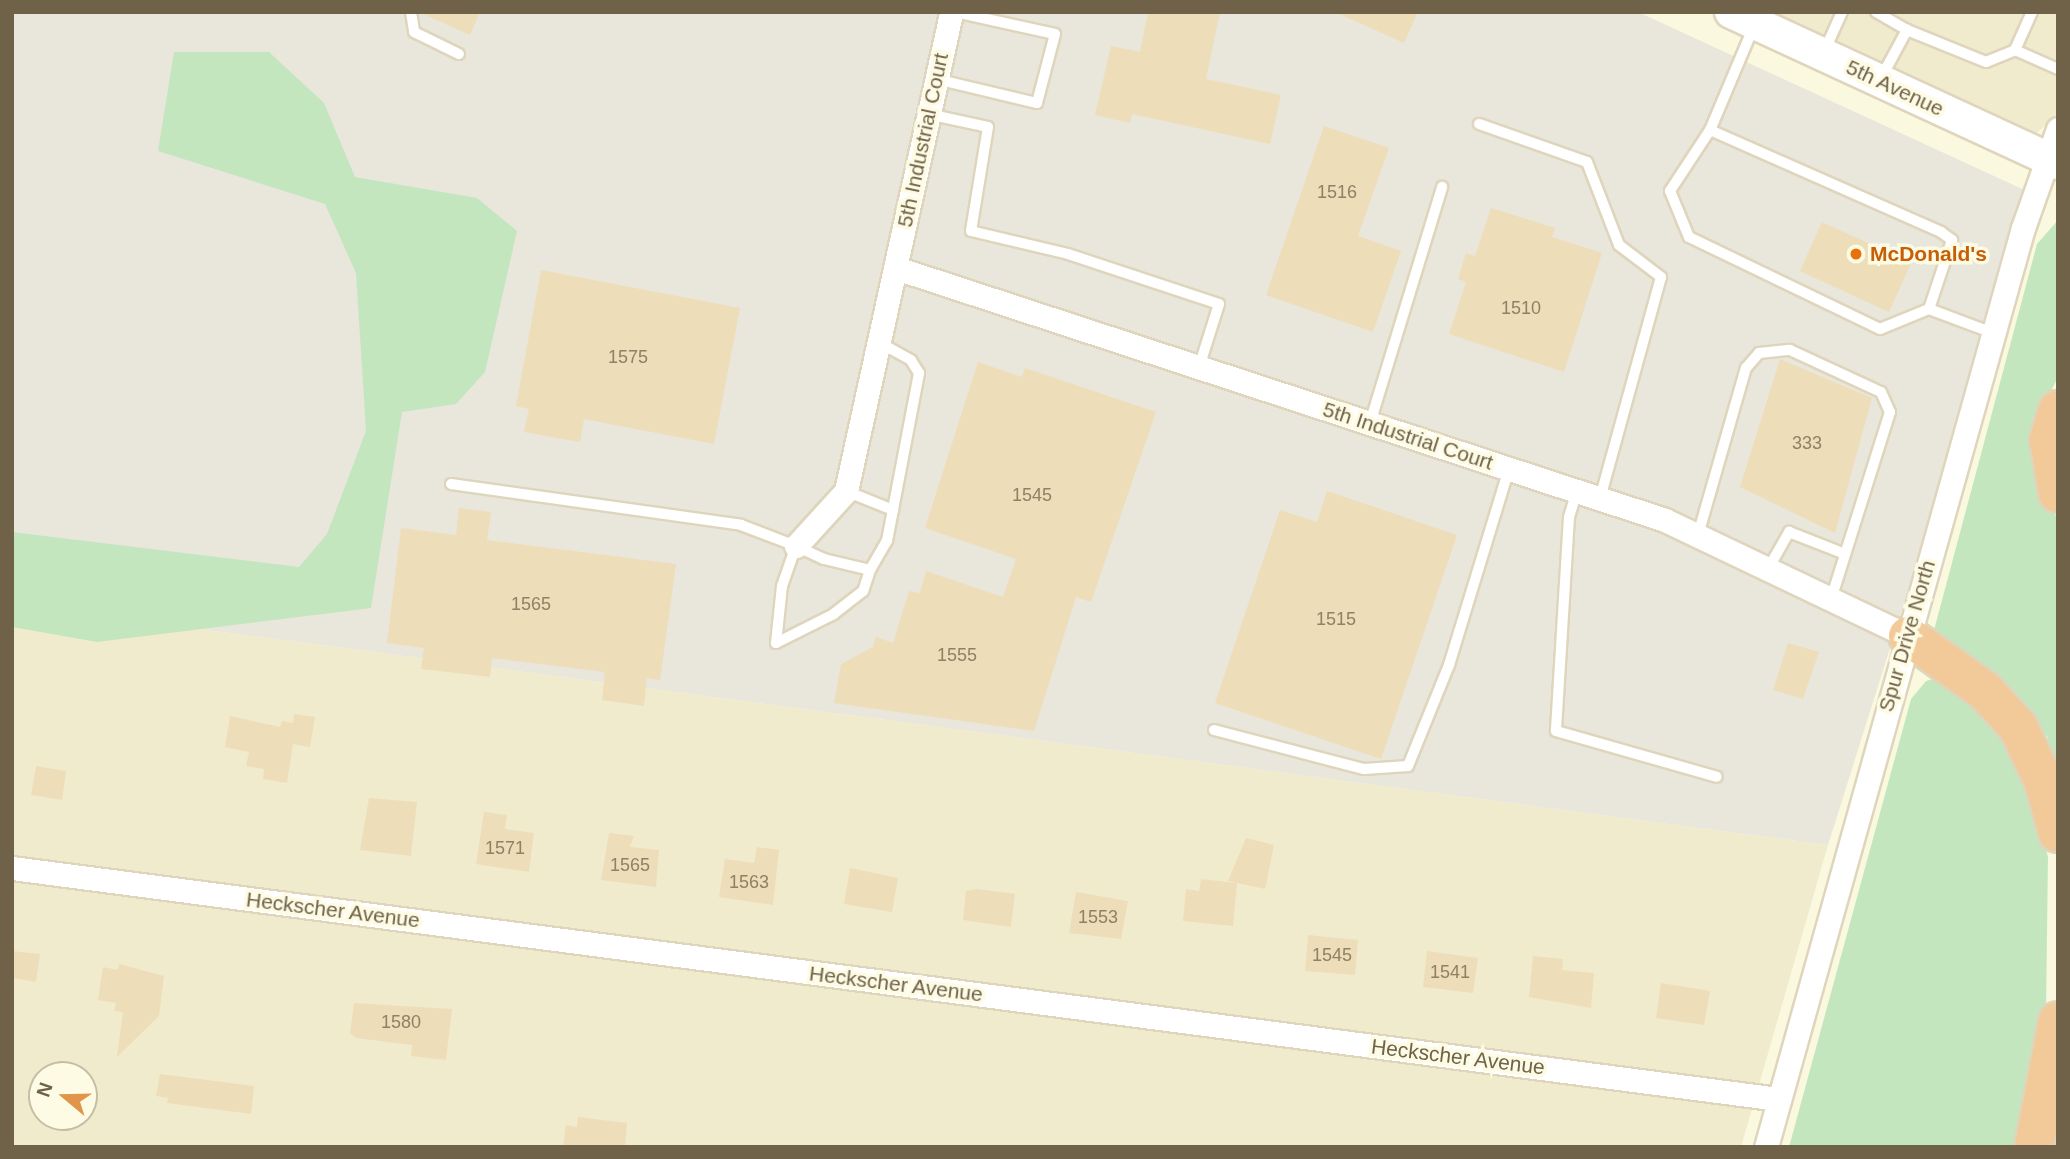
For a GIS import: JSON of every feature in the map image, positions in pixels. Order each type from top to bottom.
[{"type":"highway","points":[[2058,410],[2049,440],[2058,493]]},
{"type":"highway","points":[[1908,636],[1985,691],[2018,727],[2045,782],[2058,833]]},
{"type":"highway","points":[[2034,1147],[2058,1021]]},
{"type":"main road","name":"5th Avenue","points":[[1743,18],[2051,160]]},
{"type":"street","name":"5th Industrial Court","points":[[796,547],[846,491],[928,114],[953,12]]},
{"type":"street","name":"Spur Drive North","points":[[1766,1147],[1993,333],[2051,160],[2058,128]]},
{"type":"street","name":"5th Industrial Court","points":[[895,268],[1600,498],[1698,535],[1908,636]]},
{"type":"street","name":"Heckscher Avenue","points":[[12,868],[1779,1099]]},
{"type":"lane","points":[[411,12],[414,32],[459,54]]},
{"type":"lane","points":[[936,79],[1037,103],[1055,34],[953,12]]},
{"type":"lane","points":[[1823,55],[1842,12]]},
{"type":"lane","points":[[1876,12],[1907,30],[1986,62],[2015,50],[2032,12]]},
{"type":"lane","points":[[1743,18],[1710,130],[1670,191],[1689,237],[1880,329],[1928,309],[1993,333]]},
{"type":"lane","points":[[1879,81],[1907,30]]},
{"type":"lane","points":[[2015,50],[2058,69]]},
{"type":"lane","points":[[928,114],[988,127],[971,231],[1068,254],[1219,304],[1199,367]]},
{"type":"lane","points":[[1479,124],[1587,162],[1619,245],[1661,278],[1600,498]]},
{"type":"lane","points":[[1710,130],[1952,240],[1928,309]]},
{"type":"lane","points":[[1370,423],[1442,187]]},
{"type":"lane","points":[[796,547],[782,586],[776,643],[834,614],[863,591],[870,570],[887,541],[919,373],[911,360],[879,342]]},
{"type":"lane","points":[[1698,535],[1746,368],[1772,348],[1887,399],[1890,412],[1831,599]]},
{"type":"lane","points":[[1214,730],[1364,769],[1408,766],[1449,665],[1509,469]]},
{"type":"lane","points":[[451,484],[741,524],[796,547],[870,570]]},
{"type":"lane","points":[[846,491],[893,510]]},
{"type":"lane","points":[[1577,491],[1569,517],[1556,731],[1717,777]]},
{"type":"lane","points":[[1768,569],[1789,532],[1845,554]]},
{"type":"shaded area","points":[[12,12],[1638,12],[2033,194],[1828,845],[12,604]]},
{"type":"shaded area","points":[[1751,12],[2058,12],[2058,113],[2030,140]]},
{"type":"shaded area","points":[[12,604],[1828,845],[1741,1147],[12,1147]]},
{"type":"green space","points":[[174,52],[269,52],[324,103],[355,177],[477,198],[517,231],[485,372],[456,404],[402,412],[371,608],[97,642],[12,627],[12,532],[299,567],[327,534],[366,431],[356,273],[325,204],[158,151]]},
{"type":"green space","points":[[2058,220],[2058,377],[2041,411],[2039,477],[2058,521],[2058,779],[2047,736],[1933,634],[2037,244]]},
{"type":"green space","points":[[1948,675],[2023,759],[2048,857],[2046,1011],[2019,1147],[1789,1147],[1911,699],[1926,681]]},
{"type":"building","points":[[419,12],[480,12],[470,35]]},
{"type":"building","points":[[1148,12],[1220,12],[1206,79],[1281,95],[1270,144],[1132,114],[1130,123],[1095,115],[1111,46],[1140,52]]},
{"type":"building","points":[[1335,12],[1418,12],[1404,43]]},
{"type":"building","points":[[1324,126],[1389,148],[1358,236],[1401,251],[1373,332],[1266,295]]},
{"type":"building","points":[[1491,208],[1555,228],[1552,237],[1602,253],[1564,372],[1449,334],[1466,282],[1458,279],[1466,253],[1475,256]]},
{"type":"building","points":[[1822,222],[1911,263],[1889,312],[1800,271]]},
{"type":"building","points":[[541,270],[740,308],[714,444],[584,419],[580,442],[524,432],[529,409],[516,406]]},
{"type":"building","points":[[1780,359],[1872,398],[1835,533],[1740,487]]},
{"type":"building","points":[[978,362],[1022,377],[1025,368],[1156,412],[1091,602],[1076,597],[1034,731],[834,703],[841,664],[873,647],[876,637],[893,643],[909,591],[920,593],[926,571],[1003,597],[1016,559],[925,528]]},
{"type":"building","points":[[1327,491],[1457,535],[1381,759],[1215,703],[1280,510],[1317,522]]},
{"type":"building","points":[[459,508],[491,512],[487,540],[676,564],[660,680],[647,678],[644,706],[602,700],[605,672],[492,658],[490,677],[421,669],[424,648],[387,643],[401,528],[456,535]]},
{"type":"building","points":[[1788,643],[1819,652],[1803,699],[1773,690]]},
{"type":"building","points":[[294,714],[315,717],[310,747],[293,744],[287,783],[263,779],[264,769],[246,766],[249,752],[225,747],[230,716],[280,727],[282,721],[293,723]]},
{"type":"building","points":[[36,766],[66,771],[62,800],[31,795]]},
{"type":"building","points":[[369,798],[417,802],[411,856],[360,850]]},
{"type":"building","points":[[484,812],[507,815],[505,829],[534,833],[529,872],[476,864]]},
{"type":"building","points":[[609,833],[634,836],[630,847],[659,850],[656,887],[601,880]]},
{"type":"building","points":[[1246,838],[1274,845],[1265,889],[1237,883],[1233,926],[1183,921],[1186,889],[1199,891],[1201,879],[1236,883],[1228,881]]},
{"type":"building","points":[[757,847],[779,850],[773,905],[719,897],[725,859],[754,863]]},
{"type":"building","points":[[850,868],[898,878],[892,912],[844,904]]},
{"type":"building","points":[[977,889],[1015,894],[1011,927],[963,920],[966,891]]},
{"type":"building","points":[[1076,892],[1128,901],[1121,939],[1069,933]]},
{"type":"building","points":[[1308,935],[1358,940],[1355,975],[1305,971]]},
{"type":"building","points":[[12,951],[40,954],[36,982],[12,978]]},
{"type":"building","points":[[1427,951],[1478,958],[1473,993],[1423,987]]},
{"type":"building","points":[[1533,956],[1563,959],[1562,970],[1594,973],[1591,1008],[1529,997]]},
{"type":"building","points":[[119,964],[164,976],[159,1016],[117,1057],[123,1012],[114,1011],[116,1003],[98,1000],[103,967],[118,970]]},
{"type":"building","points":[[1661,983],[1710,991],[1704,1025],[1656,1018]]},
{"type":"building","points":[[354,1003],[452,1009],[446,1060],[411,1056],[412,1045],[356,1038],[350,1033]]},
{"type":"building","points":[[160,1074],[254,1086],[251,1114],[167,1103],[168,1098],[156,1096]]},
{"type":"building","points":[[578,1117],[627,1123],[625,1147],[563,1147],[566,1125],[577,1127]]},
{"type":"place","name":"McDonald's","points":[[1856,254]]}]
